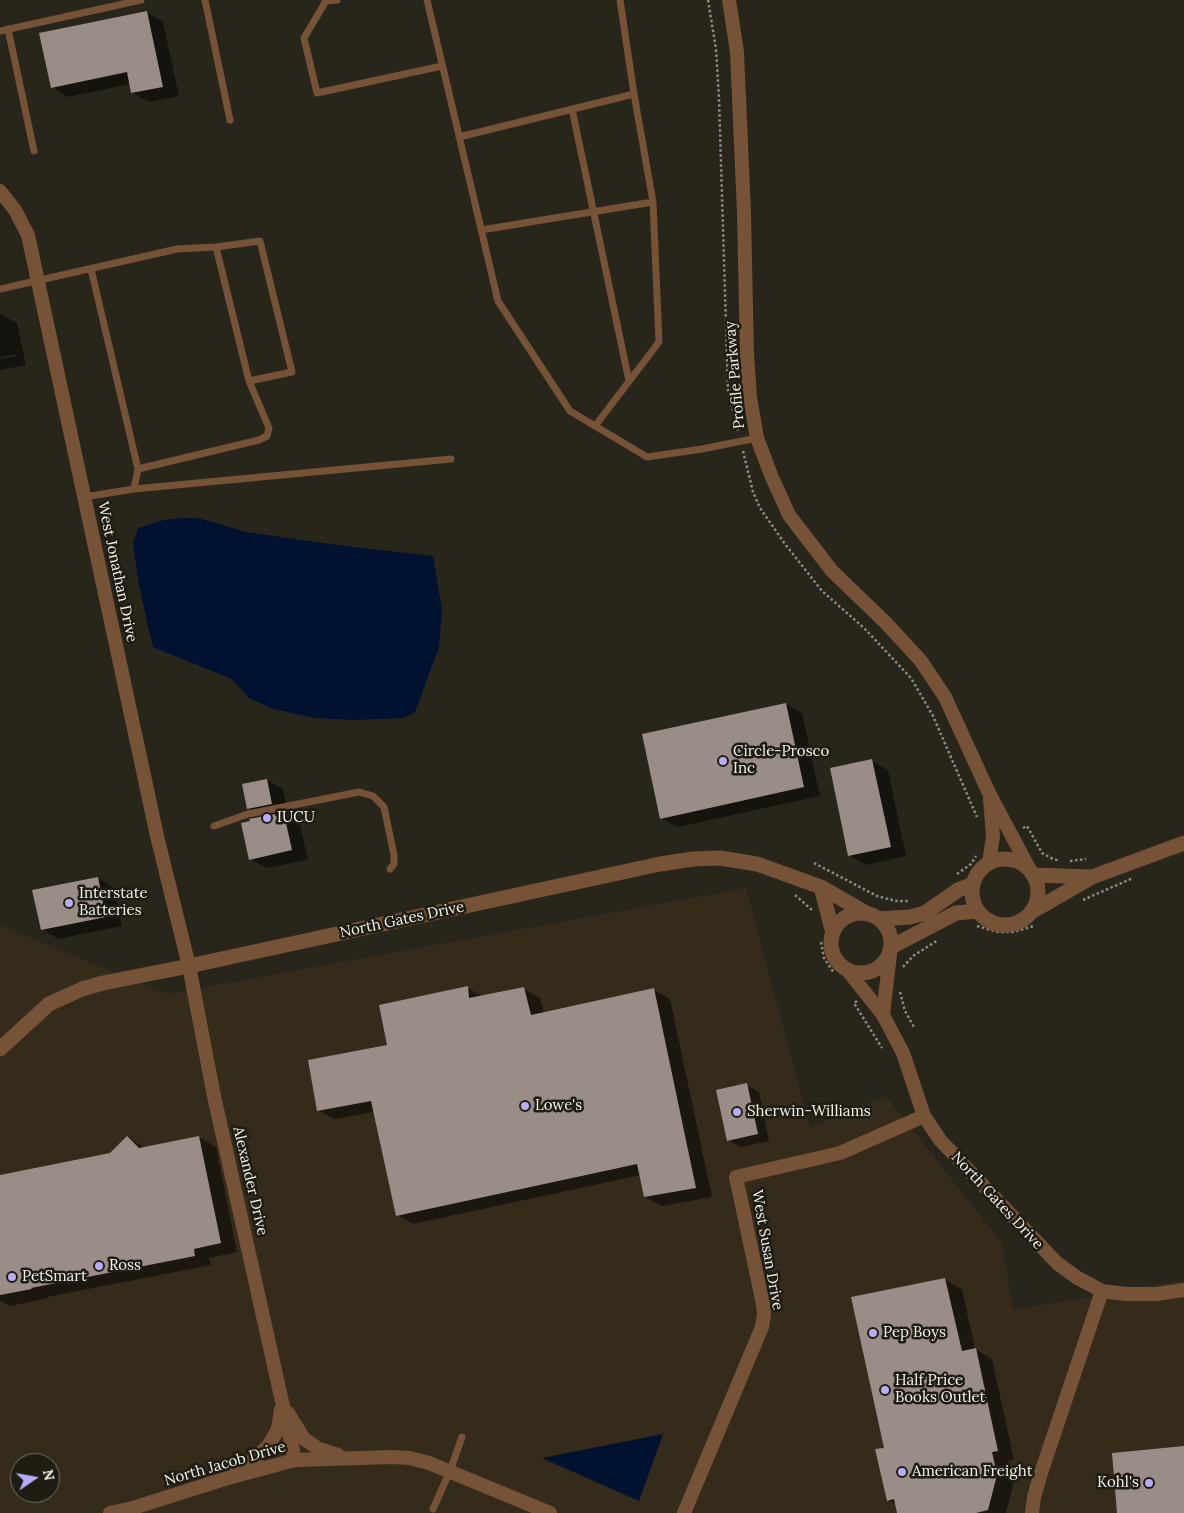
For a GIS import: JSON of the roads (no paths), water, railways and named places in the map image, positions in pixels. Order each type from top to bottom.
[{"type":"street","name":"Profile Parkway","points":[[729,0],[737,52],[744,213],[747,355],[750,397],[757,438],[789,515],[832,572],[921,661],[945,696],[989,793],[1032,873]]},
{"type":"street","name":"West Jonathan Drive","points":[[0,191],[15,210],[28,235],[157,836],[189,966]]},
{"type":"street","name":"Profile Parkway","points":[[984,857],[993,836],[989,793]]},
{"type":"street","points":[[821,887],[827,937],[831,942],[835,959],[842,974],[868,973],[884,963],[891,951],[956,913],[985,919],[1005,926],[1016,924],[1026,919],[1034,918],[1092,877],[1184,843]]},
{"type":"street","points":[[974,918],[972,890],[974,880],[980,870],[984,857],[1011,859],[1022,863],[1032,873],[1039,890],[1034,918]]},
{"type":"street","name":"North Gates Drive","points":[[0,1049],[50,1004],[65,996],[103,983],[660,864],[693,859],[720,858],[757,864],[821,887],[873,916]]},
{"type":"street","points":[[1032,873],[1092,877]]},
{"type":"street","points":[[827,937],[843,920],[858,913],[873,916],[910,917],[925,913],[958,890],[973,884]]},
{"type":"street","points":[[873,916],[889,931],[891,951],[883,1015]]},
{"type":"street","name":"Alexander Drive","points":[[189,966],[214,1096],[295,1460]]},
{"type":"street","name":"North Gates Drive","points":[[842,974],[883,1015],[903,1053],[924,1116],[940,1140],[1057,1263],[1076,1277],[1102,1290],[1126,1294],[1156,1294],[1184,1290]]},
{"type":"street","name":"West Susan Drive","points":[[684,1513],[762,1327],[764,1315],[736,1177],[840,1153],[924,1116]]},
{"type":"street","points":[[1032,1513],[1034,1496],[1041,1473],[1102,1290]]},
{"type":"street","name":"Alexander Drive","points":[[282,1404],[304,1439],[318,1449],[334,1454],[369,1458]]},
{"type":"street","name":"Alexander Drive","points":[[228,1478],[256,1458],[269,1445],[278,1428],[282,1404]]},
{"type":"street","name":"North Jacob Drive","points":[[110,1513],[133,1508],[228,1478],[295,1460],[369,1458],[410,1458],[450,1471],[550,1513]]},
{"type":"lane","points":[[0,31],[141,0]]},
{"type":"lane","points":[[205,0],[230,120]]},
{"type":"lane","points":[[337,0],[326,1],[304,38],[317,93],[442,66]]},
{"type":"lane","points":[[427,0],[498,301],[570,412],[646,457],[702,449],[757,438]]},
{"type":"lane","points":[[595,426],[659,342],[653,202],[620,0]]},
{"type":"lane","points":[[8,29],[34,151]]},
{"type":"lane","points":[[459,137],[634,94]]},
{"type":"lane","points":[[572,110],[629,381]]},
{"type":"lane","points":[[481,230],[653,202]]},
{"type":"lane","points":[[0,289],[177,249],[216,247],[260,241],[292,372],[249,381]]},
{"type":"lane","points":[[138,469],[259,440],[267,436],[269,428],[249,381],[216,247]]},
{"type":"lane","points":[[91,269],[138,469],[134,489]]},
{"type":"lane","points":[[84,497],[134,489],[451,459]]},
{"type":"lane","points":[[214,826],[248,814],[360,792],[373,796],[384,807],[394,855],[394,864],[390,869]]},
{"type":"lane","points":[[433,1509],[450,1471],[462,1437]]},
{"type":"water","points":[[198,518],[246,532],[433,556],[442,610],[439,647],[415,712],[404,718],[354,720],[315,718],[273,709],[249,698],[232,679],[153,647],[139,586],[133,543],[138,528],[164,520]]},
{"type":"water","points":[[663,1434],[639,1501],[542,1458]]},
{"type":"place","name":"Circle-Prosco Inc","points":[[723,761]]},
{"type":"place","name":"IUCU","points":[[267,818]]},
{"type":"place","name":"Interstate Batteries","points":[[69,903]]},
{"type":"place","name":"Lowe's","points":[[525,1106]]},
{"type":"place","name":"Sherwin-Williams","points":[[737,1112]]},
{"type":"place","name":"Ross","points":[[99,1266]]},
{"type":"place","name":"PetSmart","points":[[12,1277]]},
{"type":"place","name":"Pep Boys","points":[[873,1333]]},
{"type":"place","name":"Half Price Books Outlet","points":[[885,1390]]},
{"type":"place","name":"American Freight","points":[[902,1472]]},
{"type":"place","name":"Kohl's","points":[[1149,1483]]}]
